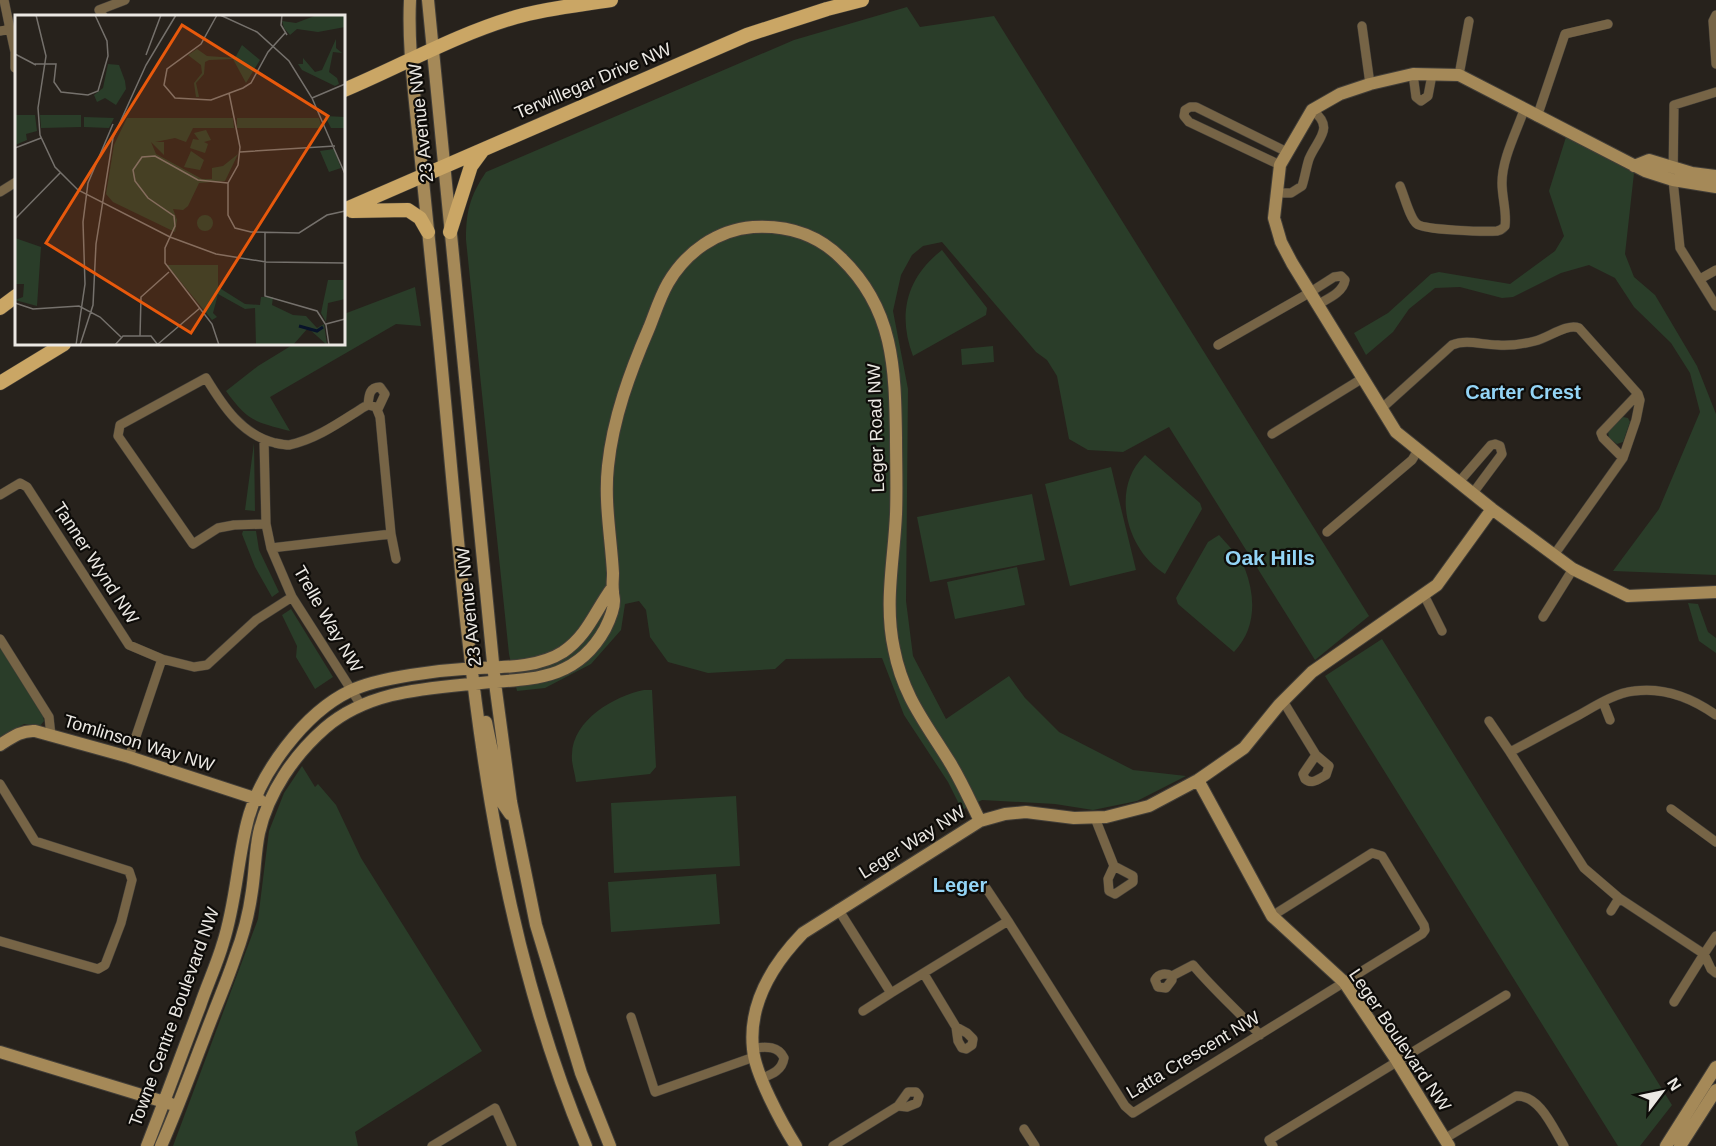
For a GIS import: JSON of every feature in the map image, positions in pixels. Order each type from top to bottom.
[{"type":"main road","points":[[345,90],[432,50],[519,16],[560,7],[611,0]]},
{"type":"main road","name":"Terwillegar Drive NW","points":[[345,211],[488,146],[747,36],[827,9],[862,0]]},
{"type":"main road","points":[[450,232],[471,166],[477,156],[488,146]]},
{"type":"main road","points":[[345,211],[408,210],[420,218],[428,232]]},
{"type":"main road","points":[[0,308],[15,297]]},
{"type":"main road","points":[[0,383],[62,345]]},
{"type":"street","points":[[4,0],[15,68]]},
{"type":"street","points":[[102,15],[99,10],[125,0]]},
{"type":"street","name":"23 Avenue NW","points":[[410,0],[411,60],[457,522],[479,658],[483,668],[495,683],[514,820],[536,925],[581,1072],[609,1146]]},
{"type":"street","name":"23 Avenue NW","points":[[428,0],[450,232],[483,668],[475,683],[489,802],[510,908],[543,1024],[586,1146]]},
{"type":"street","points":[[1716,15],[1713,21],[1716,64]]},
{"type":"street","points":[[1460,75],[1469,21]]},
{"type":"street","points":[[1537,117],[1565,34],[1608,24]]},
{"type":"street","points":[[1362,26],[1370,84]]},
{"type":"street","points":[[0,31],[10,29]]},
{"type":"street","points":[[1413,74],[1416,98],[1421,101],[1428,96],[1432,75]]},
{"type":"street","points":[[1716,187],[1673,180],[1634,166],[1460,75],[1413,74],[1340,94],[1312,110],[1280,165],[1274,218],[1281,242],[1309,293],[1396,432],[1554,555],[1573,568],[1628,596],[1716,592]]},
{"type":"street","points":[[1716,92],[1674,105],[1672,167],[1680,248],[1716,306]]},
{"type":"street","points":[[1280,165],[1190,122],[1184,116],[1185,110],[1190,106],[1196,107],[1287,152]]},
{"type":"street","points":[[1276,193],[1291,193],[1302,186],[1312,153],[1324,131],[1324,123],[1312,110]]},
{"type":"street","points":[[1400,186],[1414,222],[1419,226],[1448,230],[1502,229],[1506,226],[1503,172],[1524,110]]},
{"type":"street","points":[[1634,166],[1649,160],[1692,173],[1716,176]]},
{"type":"street","points":[[0,192],[15,183]]},
{"type":"street","name":"Leger Road NW","points":[[475,683],[534,680],[551,675],[572,665],[588,652],[605,629],[615,604],[607,510],[608,468],[615,423],[634,362],[664,289],[676,270],[691,253],[710,240],[744,228],[783,227],[796,230],[822,242],[845,262],[864,285],[879,311],[889,339],[894,367],[895,396],[896,515],[889,591],[892,644],[899,670],[913,704],[951,764],[980,821]]},
{"type":"street","points":[[1700,279],[1716,270]]},
{"type":"street","points":[[1218,345],[1334,277],[1338,275],[1345,280],[1345,285],[1341,290],[1317,305]]},
{"type":"street","points":[[1381,409],[1452,345],[1460,342],[1519,344],[1538,341],[1576,327],[1638,394],[1640,400],[1623,458],[1554,555]]},
{"type":"street","points":[[266,524],[218,528],[193,544],[118,436],[120,426],[206,378],[223,406],[239,423],[264,440],[287,445],[322,433],[368,405]]},
{"type":"street","points":[[1272,434],[1363,378]]},
{"type":"street","points":[[368,405],[370,391],[375,387],[380,387],[385,394],[378,409],[391,534],[396,559]]},
{"type":"street","points":[[1623,458],[1602,438],[1601,433],[1638,394]]},
{"type":"street","points":[[368,405],[378,409]]},
{"type":"street","name":"Trelle Way NW","points":[[264,440],[266,524],[271,548],[292,597],[361,705]]},
{"type":"street","points":[[1460,482],[1491,445],[1500,446],[1502,454],[1473,493]]},
{"type":"street","points":[[1327,532],[1412,460],[1418,450]]},
{"type":"street","name":"Tanner Wynd NW","points":[[0,495],[20,483],[27,487],[129,645],[162,659],[194,667],[207,664],[256,620],[292,597]]},
{"type":"street","name":"Leger Way NW","points":[[796,1146],[782,1125],[753,1052],[754,1018],[761,993],[771,972],[784,952],[803,933],[980,821],[1005,814],[1026,812],[1074,818],[1095,818],[1137,810],[1169,797],[1198,780],[1244,748],[1283,701],[1312,672],[1437,585],[1492,509]]},
{"type":"street","points":[[271,548],[391,534]]},
{"type":"street","points":[[1543,617],[1573,568]]},
{"type":"street","points":[[483,668],[543,661],[563,651],[583,634],[612,588]]},
{"type":"street","points":[[1424,595],[1442,631]]},
{"type":"street","points":[[0,639],[49,717],[51,736]]},
{"type":"street","points":[[129,757],[162,659]]},
{"type":"street","name":"Towne Centre Boulevard NW","points":[[147,1146],[223,944],[233,906],[247,822],[255,798],[269,772],[295,735],[327,707],[350,691],[384,680],[483,668]]},
{"type":"street","points":[[475,683],[503,804],[514,820]]},
{"type":"street","name":"Towne Centre Boulevard NW","points":[[161,1146],[236,955],[252,894],[259,832],[269,804],[289,768],[305,747],[332,723],[361,705],[390,694],[475,683]]},
{"type":"street","points":[[1510,753],[1603,702],[1633,691],[1664,692],[1700,704],[1716,715]]},
{"type":"street","points":[[1283,701],[1316,755]]},
{"type":"street","points":[[1603,702],[1610,720]]},
{"type":"street","points":[[1489,721],[1584,868],[1618,898],[1716,962]]},
{"type":"street","name":"Tomlinson Way NW","points":[[0,745],[27,730],[34,730],[129,757],[269,804]]},
{"type":"street","name":"Leger Boulevard NW","points":[[1198,780],[1272,916],[1344,982],[1397,1061],[1447,1142]]},
{"type":"street","points":[[0,784],[34,841],[129,871],[132,880],[122,923],[105,965],[98,969],[0,941]]},
{"type":"street","points":[[1671,809],[1716,842]]},
{"type":"street","points":[[1095,818],[1113,866]]},
{"type":"street","name":"Latta Crescent NW","points":[[986,888],[1129,1112],[1133,1113],[1138,1112],[1425,930],[1382,856],[1377,853],[1272,916]]},
{"type":"street","points":[[1611,911],[1618,898]]},
{"type":"street","points":[[838,909],[891,993]]},
{"type":"street","points":[[863,1011],[1008,921]]},
{"type":"street","points":[[1674,1002],[1716,936]]},
{"type":"street","points":[[1704,954],[1710,969],[1716,973]]},
{"type":"street","points":[[1172,976],[1193,965],[1211,987],[1260,1035]]},
{"type":"street","points":[[924,974],[956,1027]]},
{"type":"street","points":[[1273,1146],[1269,1140],[1506,995]]},
{"type":"street","points":[[631,1017],[655,1092],[753,1052],[769,1047],[778,1050],[784,1058],[783,1063],[774,1074],[762,1078]]},
{"type":"street","points":[[0,1052],[178,1106]]},
{"type":"street","points":[[1666,1146],[1716,1067]]},
{"type":"street","points":[[1680,1146],[1716,1090]]},
{"type":"street","points":[[1447,1142],[1516,1096],[1525,1095],[1537,1104],[1564,1146]]},
{"type":"street","points":[[833,1146],[898,1106]]},
{"type":"street","points":[[432,1146],[495,1108],[512,1146]]},
{"type":"street","points":[[1024,1129],[1035,1146]]},
{"type":"green space","points":[[907,7],[920,27],[994,16],[1369,616],[1315,660],[1169,427],[1123,452],[1088,450],[1069,439],[1057,376],[1047,360],[1036,352],[942,242],[923,246],[912,255],[901,275],[893,311],[908,389],[906,601],[913,656],[946,719],[1009,676],[1025,698],[1059,732],[1133,770],[1186,776],[1137,801],[1093,810],[1055,804],[982,800],[962,810],[948,782],[904,715],[882,658],[786,659],[775,669],[708,673],[668,662],[650,637],[646,610],[639,601],[625,604],[621,630],[591,664],[545,688],[517,691],[509,654],[466,240],[470,204],[486,172],[794,40]]},
{"type":"green space","points":[[1566,137],[1634,173],[1625,254],[1634,277],[1655,295],[1697,366],[1716,414],[1716,575],[1613,571],[1659,509],[1700,412],[1690,373],[1671,343],[1634,307],[1615,278],[1589,265],[1561,273],[1513,297],[1502,298],[1460,287],[1435,288],[1409,309],[1393,332],[1366,355],[1354,333],[1388,313],[1431,274],[1439,272],[1510,284],[1555,251],[1564,236],[1549,191]]},
{"type":"green space","points":[[942,250],[987,308],[986,315],[913,356],[906,326],[908,297],[920,272]]},
{"type":"green space","points":[[415,287],[421,326],[396,324],[270,397],[290,431],[253,419],[240,409],[226,391],[258,366],[292,345],[345,345],[345,314]]},
{"type":"green space","points":[[993,346],[994,362],[962,365],[961,349]]},
{"type":"green space","points":[[1623,417],[1628,418],[1630,422],[1623,442],[1617,444],[1609,438],[1608,431]]},
{"type":"green space","points":[[254,443],[255,511],[245,510]]},
{"type":"green space","points":[[1145,455],[1200,503],[1202,509],[1165,574],[1140,550],[1127,518],[1128,484],[1134,469]]},
{"type":"green space","points":[[1111,467],[1136,570],[1070,586],[1045,484]]},
{"type":"green space","points":[[1032,494],[1045,560],[930,582],[917,517]]},
{"type":"green space","points":[[243,531],[256,531],[259,550],[279,592],[272,597],[255,567],[242,534]]},
{"type":"green space","points":[[1219,535],[1243,564],[1251,591],[1250,623],[1247,633],[1234,652],[1178,604],[1176,598],[1208,542]]},
{"type":"green space","points":[[1017,567],[1025,605],[955,619],[947,582]]},
{"type":"green space","points":[[1688,603],[1698,604],[1708,632],[1716,638],[1716,653],[1699,641]]},
{"type":"green space","points":[[291,609],[333,677],[315,689],[296,657],[297,646],[282,615]]},
{"type":"green space","points":[[1382,639],[1672,1105],[1640,1146],[1618,1146],[1325,676]]},
{"type":"green space","points":[[0,647],[44,721],[40,726],[24,724],[0,738]]},
{"type":"green space","points":[[644,690],[652,690],[656,767],[650,774],[576,782],[572,754],[579,730],[587,720],[608,704]]},
{"type":"green space","points":[[302,766],[315,787],[318,784],[336,805],[361,858],[482,1051],[355,1132],[358,1146],[173,1146],[258,919],[269,831],[284,793]]},
{"type":"green space","points":[[736,796],[740,866],[614,873],[611,803]]},
{"type":"green space","points":[[716,874],[720,924],[611,932],[608,882]]},
{"type":"district","name":"Carter Crest","points":[[1523,392]]},
{"type":"district","name":"Oak Hills","points":[[1270,557]]},
{"type":"district","name":"Leger","points":[[960,885]]}]
